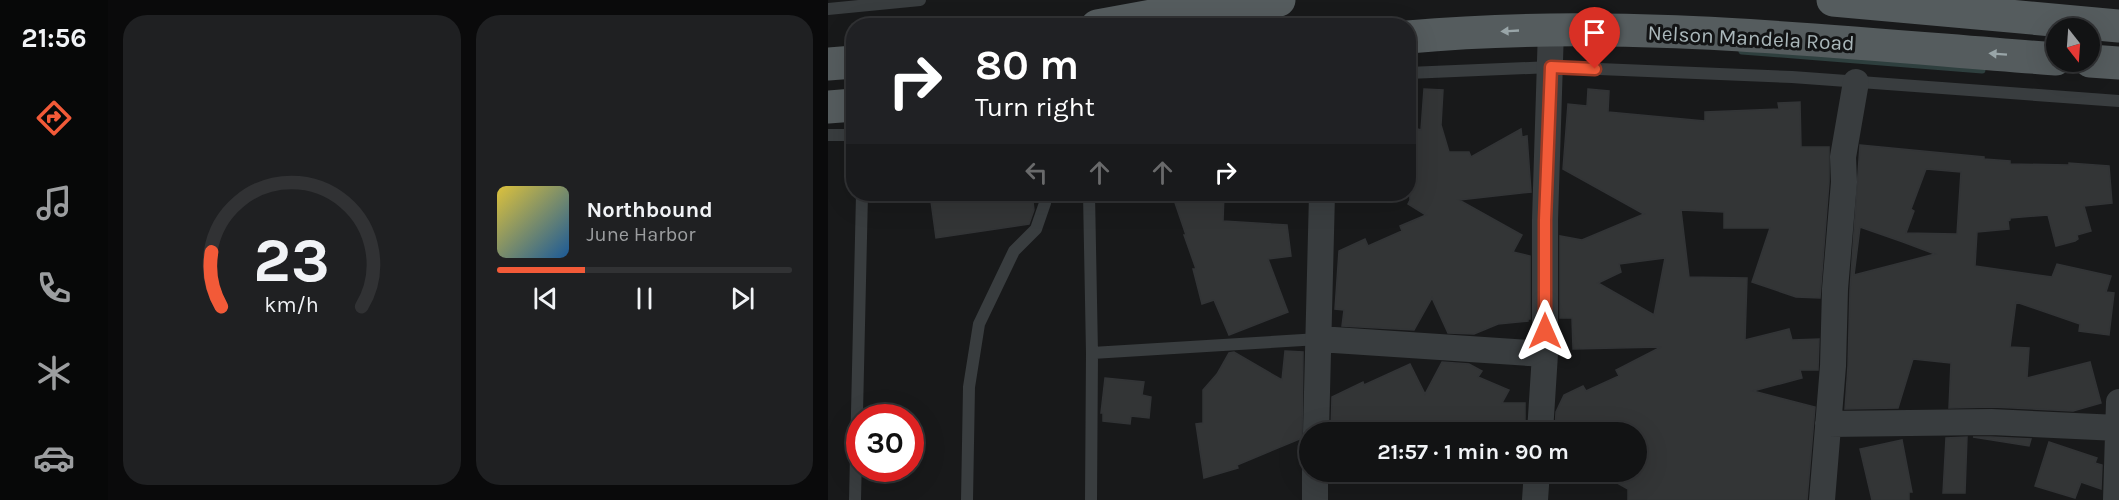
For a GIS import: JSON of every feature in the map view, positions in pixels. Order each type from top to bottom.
[{"type":"main road","points":[[1140,18],[1279,0]]},
{"type":"main road","name":"Nelson Mandela Road","points":[[1833,0],[2119,26]]},
{"type":"main road","name":"Nelson Mandela Road","points":[[1416,37],[1551,29],[1708,33],[2046,57]]},
{"type":"main road","points":[[2100,62],[2119,63]]},
{"type":"main road","points":[[828,64],[846,63]]},
{"type":"main road","points":[[828,106],[846,105]]},
{"type":"street","points":[[1541,422],[1545,354],[1545,220],[1551,29]]},
{"type":"street","points":[[1822,500],[1833,366],[1835,289],[1844,157],[1856,82]]},
{"type":"street","points":[[1316,422],[1322,201]]},
{"type":"street","points":[[1319,339],[1545,354]]},
{"type":"street","points":[[2116,500],[2119,402]]},
{"type":"street","points":[[1828,424],[1990,422],[2118,428]]},
{"type":"street","points":[[1314,500],[1315,482]]},
{"type":"street","points":[[1535,500],[1536,482]]},
{"type":"lane","points":[[828,9],[920,0]]},
{"type":"lane","points":[[1416,73],[1551,67],[1792,77],[2119,101]]},
{"type":"lane","points":[[828,135],[846,135]]},
{"type":"lane","points":[[855,500],[862,201]]},
{"type":"lane","points":[[967,500],[969,387],[979,324],[1014,251],[1036,229],[1045,201]]},
{"type":"lane","points":[[1089,201],[1092,353],[1091,500]]},
{"type":"lane","points":[[1092,353],[1319,339]]},
{"type":"building","points":[[1424,89],[1443,90],[1441,125],[1449,152],[1469,152],[1471,157],[1521,129],[1522,137],[1527,136],[1531,192],[1459,200],[1522,235],[1513,252],[1530,256],[1530,319],[1528,321],[1498,324],[1474,334],[1448,333],[1432,298],[1414,330],[1342,326],[1344,310],[1335,309],[1339,251],[1365,239],[1368,246],[1402,231],[1400,226],[1426,215],[1408,204],[1410,201],[1416,201],[1416,129],[1421,130]]},
{"type":"building","points":[[1588,89],[1609,91],[1608,112],[1705,121],[1705,112],[1779,109],[1778,103],[1800,102],[1801,147],[1829,147],[1829,182],[1820,298],[1796,297],[1752,282],[1770,228],[1724,228],[1724,212],[1681,210],[1689,277],[1747,278],[1745,340],[1789,329],[1792,340],[1819,339],[1818,370],[1800,370],[1802,378],[1753,391],[1815,407],[1807,500],[1628,500],[1628,489],[1616,482],[1647,482],[1647,422],[1556,422],[1556,412],[1564,395],[1583,386],[1586,391],[1619,376],[1616,370],[1661,347],[1573,349],[1572,318],[1560,318],[1560,236],[1582,240],[1644,214],[1563,169],[1568,104],[1587,106]],"holes":[[[1665,258],[1654,315],[1598,283],[1621,272],[1619,264]]]},
{"type":"building","points":[[1860,145],[1984,157],[1984,159],[2010,161],[2010,164],[2069,165],[2069,163],[2109,166],[2112,203],[2084,206],[2091,231],[2077,235],[2078,239],[2075,241],[2056,246],[2048,215],[2010,218],[2009,229],[1977,232],[1975,266],[2052,277],[2057,264],[2111,276],[2106,292],[2114,293],[2109,335],[2079,331],[2080,324],[2016,302],[2010,347],[2029,348],[2027,378],[2090,362],[2101,403],[2073,411],[1992,407],[1949,408],[1951,363],[1913,359],[1898,408],[1845,409]],"holes":[[[1926,169],[1961,172],[1957,234],[1906,233],[1914,211],[1911,209]],[[1860,227],[1903,242],[1935,254],[1854,275]]]},
{"type":"building","points":[[931,201],[1033,201],[1034,210],[1029,224],[936,238]]},
{"type":"building","points":[[1174,201],[1224,201],[1223,221],[1287,225],[1291,256],[1268,259],[1288,312],[1229,335],[1214,300],[1202,304],[1193,269],[1196,269],[1184,235],[1186,235]]},
{"type":"building","points":[[1285,351],[1303,352],[1302,422],[1299,422],[1299,439],[1237,465],[1238,468],[1204,478],[1196,424],[1203,423],[1203,390],[1217,374],[1229,353],[1234,352],[1282,380]]},
{"type":"building","points":[[1442,362],[1469,364],[1482,371],[1478,377],[1509,390],[1502,403],[1525,403],[1525,422],[1331,422],[1332,397],[1410,364],[1425,394]]},
{"type":"building","points":[[1105,378],[1144,382],[1142,395],[1151,397],[1149,418],[1131,416],[1130,424],[1103,421],[1103,413],[1101,413]]},
{"type":"building","points":[[1967,437],[1965,493],[1943,493],[1946,438]]},
{"type":"building","points":[[1973,437],[1991,437],[2031,439],[2029,446]]},
{"type":"building","points":[[1902,440],[1912,492],[1909,492],[1909,500],[1872,500],[1860,449]]},
{"type":"building","points":[[2049,442],[2097,458],[2095,463],[2102,465],[2101,489],[2081,482],[2075,498],[2035,486]]},
{"type":"waterway","points":[[1742,51],[1982,70]]},
{"type":"route","points":[[1545,331],[1545,220],[1551,67],[1595,69]]}]
